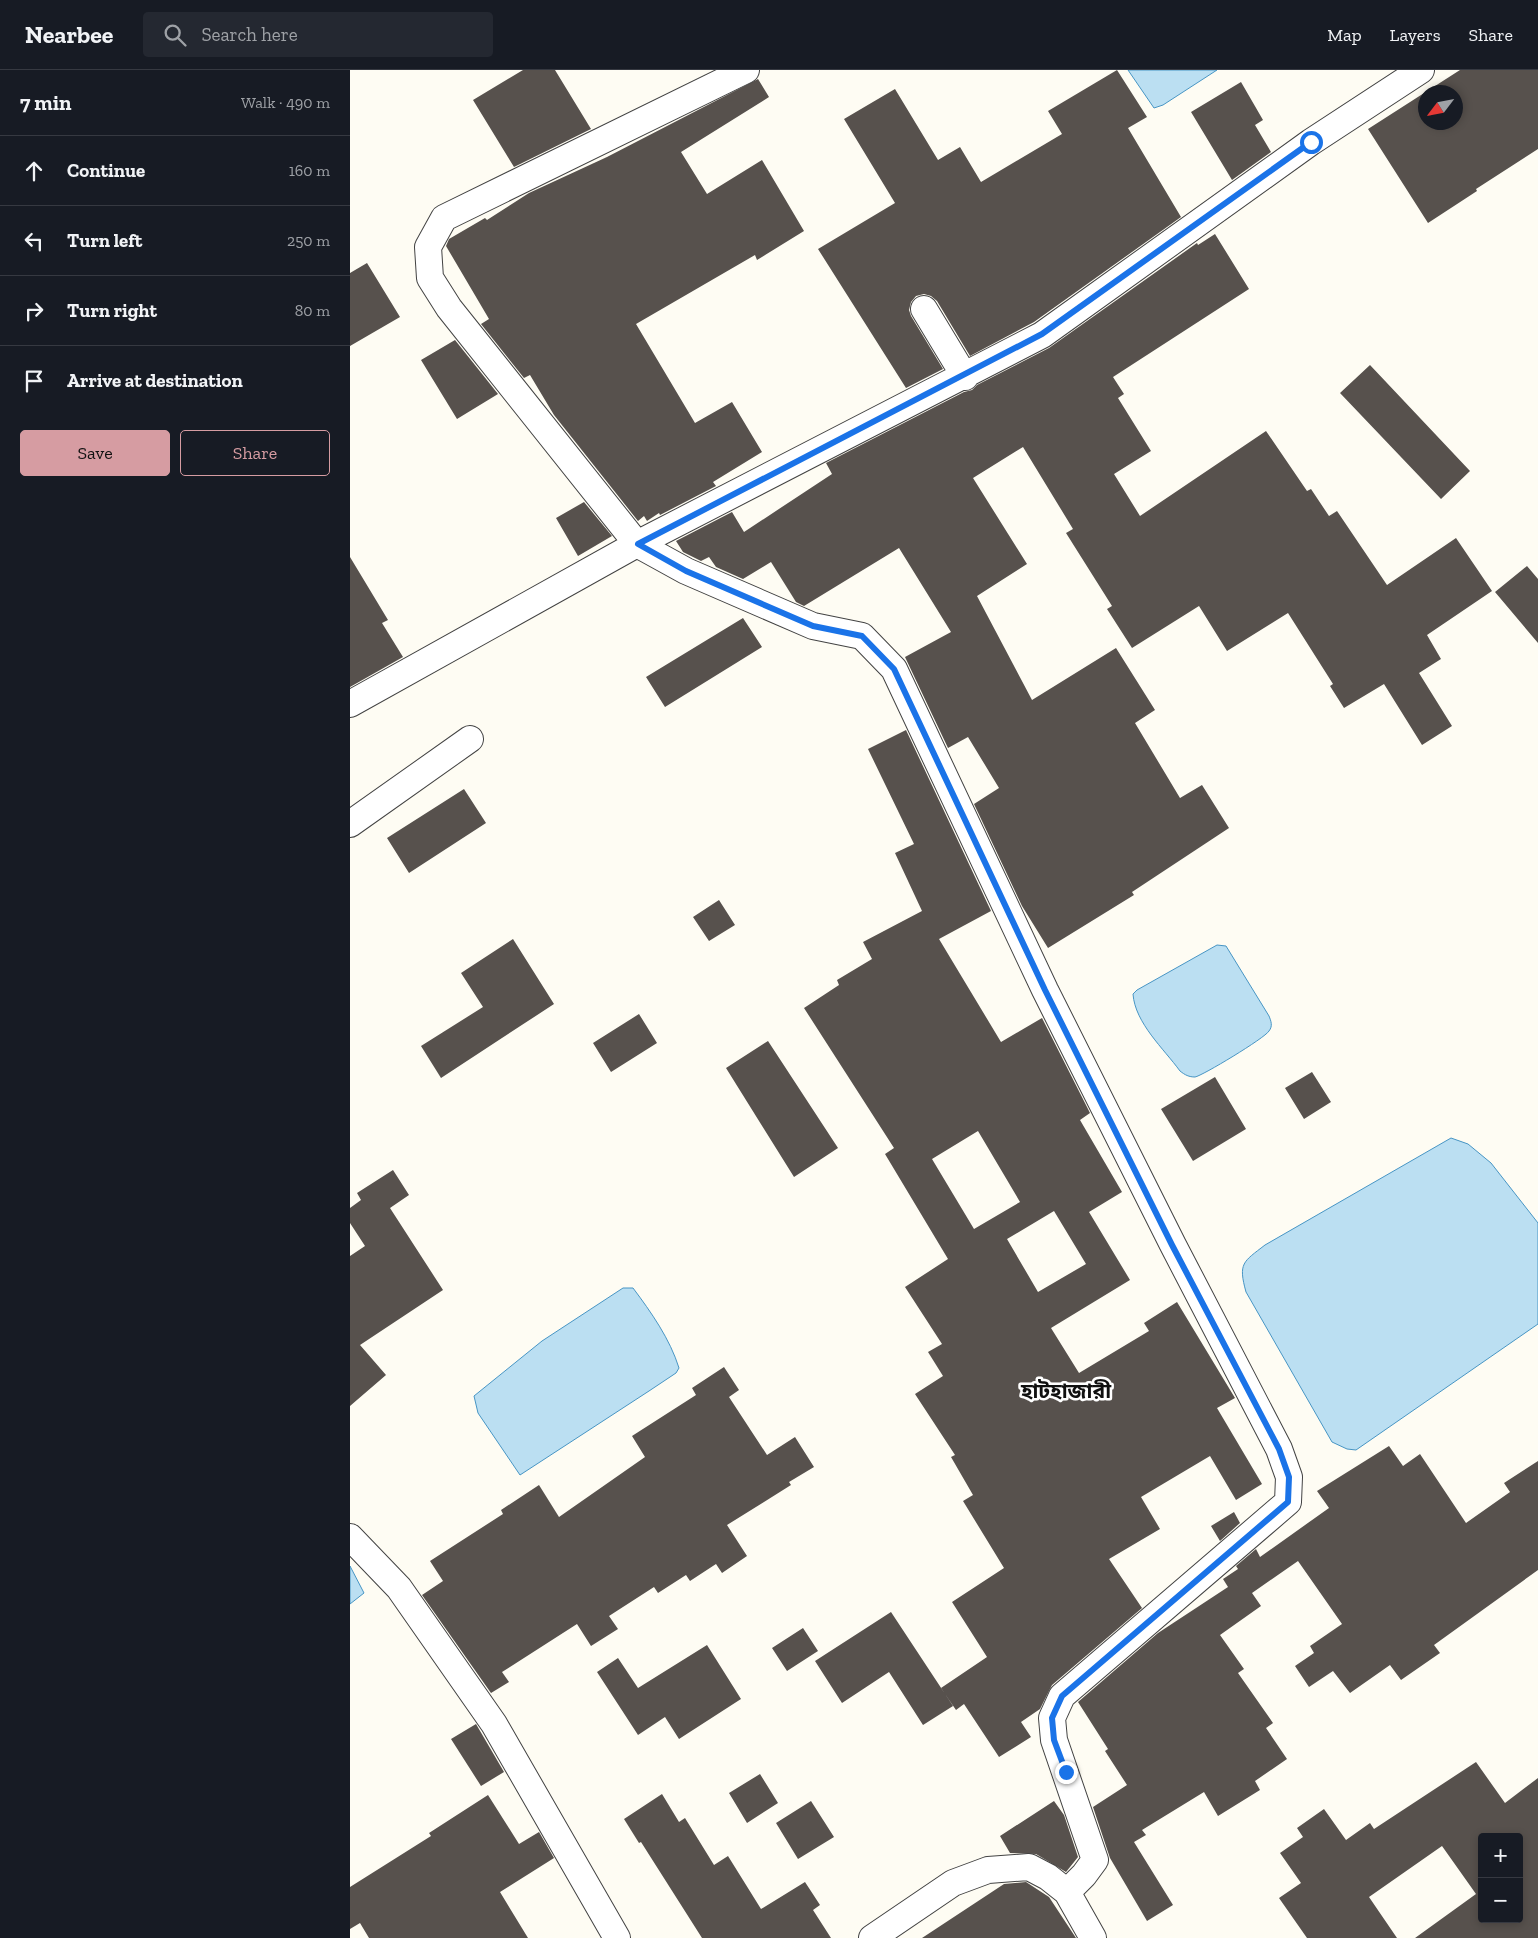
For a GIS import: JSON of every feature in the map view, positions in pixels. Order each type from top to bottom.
[{"type":"street","points":[[746,70],[444,218],[428,247],[430,278],[449,308],[638,544],[686,571],[813,626],[862,636],[894,669],[1045,990],[1172,1245],[1276,1441],[1289,1477],[1288,1502],[1062,1696],[1052,1718],[1054,1740],[1094,1860],[1084,1875],[1067,1892]]},
{"type":"street","points":[[350,704],[638,544],[1042,334],[1311,142],[1421,70]]},
{"type":"street","points":[[924,309],[964,376]]},
{"type":"street","points":[[350,824],[470,739]]},
{"type":"street","points":[[350,1536],[399,1588],[494,1724],[617,1938]]},
{"type":"street","points":[[872,1938],[953,1883],[988,1870],[1029,1867],[1048,1876],[1067,1892],[1093,1938]]},
{"type":"water","points":[[1128,70],[1217,70],[1163,105],[1154,108]]},
{"type":"water","points":[[1217,945],[1226,946],[1269,1016],[1271,1027],[1265,1035],[1233,1056],[1200,1075],[1191,1077],[1180,1071],[1151,1035],[1139,1015],[1133,994]]},
{"type":"water","points":[[1451,1138],[1468,1144],[1491,1163],[1538,1223],[1538,1324],[1356,1450],[1347,1449],[1332,1442],[1246,1292],[1242,1275],[1244,1264],[1265,1245]]},
{"type":"water","points":[[623,1288],[633,1288],[647,1307],[665,1336],[679,1368],[676,1373],[520,1475],[478,1413],[474,1396],[542,1341]]},
{"type":"water","points":[[350,1566],[364,1593],[350,1604]]},
{"type":"building","points":[[523,70],[555,70],[591,129],[514,167],[473,100]]},
{"type":"building","points":[[1117,70],[1147,117],[1128,128],[1181,217],[1034,322],[970,356],[937,301],[931,296],[924,294],[916,296],[911,302],[909,310],[911,316],[943,369],[906,388],[818,249],[895,203],[844,119],[895,89],[938,160],[960,147],[981,182],[1062,134],[1048,111]]},
{"type":"building","points":[[1460,70],[1538,70],[1538,149],[1428,223],[1368,129],[1418,97],[1418,130],[1463,130],[1463,85],[1437,85]]},
{"type":"building","points":[[758,79],[769,97],[681,152],[707,194],[762,160],[804,231],[757,260],[755,255],[636,324],[695,423],[732,402],[762,452],[713,482],[716,486],[660,515],[659,513],[647,521],[644,516],[638,521],[554,415],[530,375],[524,378],[481,324],[489,319],[446,246],[449,239],[485,218],[487,220],[529,193],[607,157]]},
{"type":"building","points":[[1241,82],[1263,120],[1255,125],[1271,152],[1232,180],[1191,112]]},
{"type":"building","points":[[1215,234],[1249,289],[1113,377],[1124,394],[1118,398],[1151,451],[1114,474],[1140,516],[1266,431],[1307,491],[1311,489],[1329,516],[1337,511],[1387,585],[1456,538],[1492,591],[1427,635],[1441,659],[1419,673],[1452,726],[1422,745],[1384,684],[1344,708],[1330,686],[1333,684],[1288,613],[1227,651],[1199,606],[1132,648],[1107,609],[1112,606],[1066,533],[1073,529],[1023,447],[973,478],[1027,564],[977,596],[1032,700],[1116,648],[1155,710],[1135,723],[1180,798],[1202,785],[1229,828],[1132,892],[1134,895],[1048,948],[1022,906],[974,804],[999,788],[968,737],[948,748],[905,657],[951,632],[899,548],[804,606],[796,602],[771,562],[743,579],[716,567],[709,557],[701,561],[683,552],[676,541],[732,512],[744,532],[832,474],[826,463],[964,392],[972,390],[977,385],[1049,348],[1197,243],[1198,245]]},
{"type":"building","points":[[367,263],[400,317],[350,346],[350,273]]},
{"type":"building","points":[[455,340],[498,394],[457,419],[421,360]]},
{"type":"building","points":[[1370,365],[1470,471],[1441,499],[1340,393]]},
{"type":"building","points":[[584,502],[612,536],[578,556],[556,518]]},
{"type":"building","points":[[350,557],[388,620],[382,623],[403,657],[350,687]]},
{"type":"building","points":[[1527,566],[1538,579],[1538,643],[1495,592]]},
{"type":"building","points":[[743,618],[762,647],[665,707],[646,677]]},
{"type":"building","points":[[906,730],[991,911],[939,939],[1001,1042],[1042,1018],[1090,1113],[1080,1120],[1122,1192],[1089,1212],[1130,1280],[1051,1328],[1079,1373],[1149,1331],[1144,1323],[1177,1302],[1235,1398],[1217,1408],[1262,1484],[1236,1500],[1210,1456],[1141,1497],[1160,1529],[1109,1559],[1142,1608],[1052,1685],[1040,1709],[1021,1722],[1031,1737],[999,1757],[964,1704],[956,1710],[941,1688],[987,1657],[952,1602],[1004,1568],[963,1501],[973,1495],[951,1457],[955,1455],[915,1394],[943,1376],[928,1352],[942,1344],[905,1287],[948,1259],[885,1154],[894,1148],[804,1008],[839,985],[837,980],[872,959],[863,942],[922,911],[895,853],[914,844],[868,749]],"holes":[[[978,1131],[1020,1202],[974,1229],[932,1159]],[[1054,1211],[1086,1264],[1038,1292],[1007,1239]]]},
{"type":"building","points":[[464,789],[486,823],[409,873],[387,838]]},
{"type":"building","points":[[719,900],[735,925],[709,941],[693,917]]},
{"type":"building","points":[[513,939],[554,1004],[441,1078],[421,1046],[483,1007],[461,973]]},
{"type":"building","points":[[639,1014],[657,1043],[611,1072],[593,1043]]},
{"type":"building","points":[[768,1041],[838,1148],[794,1177],[726,1068]]},
{"type":"building","points":[[1312,1072],[1331,1102],[1304,1119],[1285,1088]]},
{"type":"building","points":[[1215,1077],[1246,1129],[1193,1161],[1161,1109]]},
{"type":"building","points":[[393,1170],[409,1195],[390,1208],[443,1290],[360,1345],[386,1375],[350,1406],[350,1256],[365,1246],[350,1223],[350,1208],[361,1200],[357,1193]]},
{"type":"building","points":[[724,1367],[739,1390],[729,1397],[767,1455],[795,1437],[814,1467],[789,1482],[791,1485],[727,1525],[747,1556],[722,1573],[716,1564],[690,1581],[686,1575],[658,1593],[654,1587],[609,1616],[618,1629],[591,1646],[577,1624],[502,1672],[509,1682],[491,1693],[422,1595],[443,1581],[430,1561],[503,1514],[501,1510],[539,1485],[559,1517],[645,1457],[632,1436],[696,1395],[692,1388]]},
{"type":"building","points":[[1389,1446],[1403,1466],[1420,1454],[1466,1523],[1510,1492],[1504,1483],[1538,1461],[1538,1570],[1434,1645],[1440,1653],[1401,1680],[1390,1665],[1350,1693],[1333,1671],[1309,1687],[1295,1666],[1314,1653],[1310,1646],[1342,1624],[1298,1561],[1252,1593],[1261,1606],[1220,1635],[1244,1669],[1238,1673],[1273,1723],[1266,1728],[1287,1759],[1255,1781],[1260,1790],[1218,1816],[1204,1792],[1142,1830],[1146,1835],[1134,1842],[1173,1905],[1147,1921],[1110,1858],[1093,1807],[1127,1785],[1105,1751],[1108,1749],[1078,1702],[1158,1633],[1228,1587],[1223,1579],[1238,1569],[1236,1566],[1256,1549],[1260,1557],[1329,1508],[1317,1491]]},
{"type":"building","points":[[1234,1512],[1240,1523],[1220,1541],[1211,1526]]},
{"type":"building","points":[[891,1612],[953,1706],[923,1725],[889,1672],[842,1703],[815,1661]]},
{"type":"building","points":[[803,1628],[818,1651],[787,1671],[772,1648]]},
{"type":"building","points":[[707,1645],[741,1699],[679,1739],[665,1717],[638,1735],[597,1672],[618,1658],[638,1688]]},
{"type":"building","points":[[476,1724],[504,1772],[481,1786],[451,1739]]},
{"type":"building","points":[[1476,1762],[1505,1803],[1538,1778],[1538,1938],[1415,1938],[1476,1894],[1442,1846],[1369,1897],[1397,1938],[1307,1938],[1279,1898],[1301,1883],[1280,1853],[1303,1837],[1297,1828],[1324,1809],[1346,1840],[1370,1823],[1374,1829]]},
{"type":"building","points":[[760,1774],[778,1803],[747,1823],[729,1793]]},
{"type":"building","points":[[662,1794],[679,1822],[685,1818],[714,1865],[728,1856],[761,1909],[805,1882],[820,1905],[813,1910],[831,1938],[702,1938],[641,1842],[639,1843],[624,1819]]},
{"type":"building","points":[[488,1795],[519,1844],[539,1832],[554,1858],[500,1892],[528,1938],[369,1938],[360,1923],[350,1929],[350,1887],[431,1836],[429,1833]]},
{"type":"building","points":[[811,1801],[834,1837],[798,1859],[776,1823]]},
{"type":"building","points":[[1054,1801],[1064,1815],[1078,1857],[1066,1872],[1036,1854],[1010,1853],[1000,1836]]},
{"type":"building","points":[[1026,1882],[1049,1897],[1076,1938],[922,1938],[1004,1884]]},
{"type":"district","name":"হাটহাজারী","points":[[1066,1390]]},
{"type":"route","points":[[1066,1772],[1054,1740],[1052,1718],[1062,1696],[1288,1502],[1289,1477],[1279,1449],[1256,1402],[1172,1245],[1045,990],[894,669],[862,636],[813,626],[686,571],[638,544],[1042,334],[1311,142]]}]
